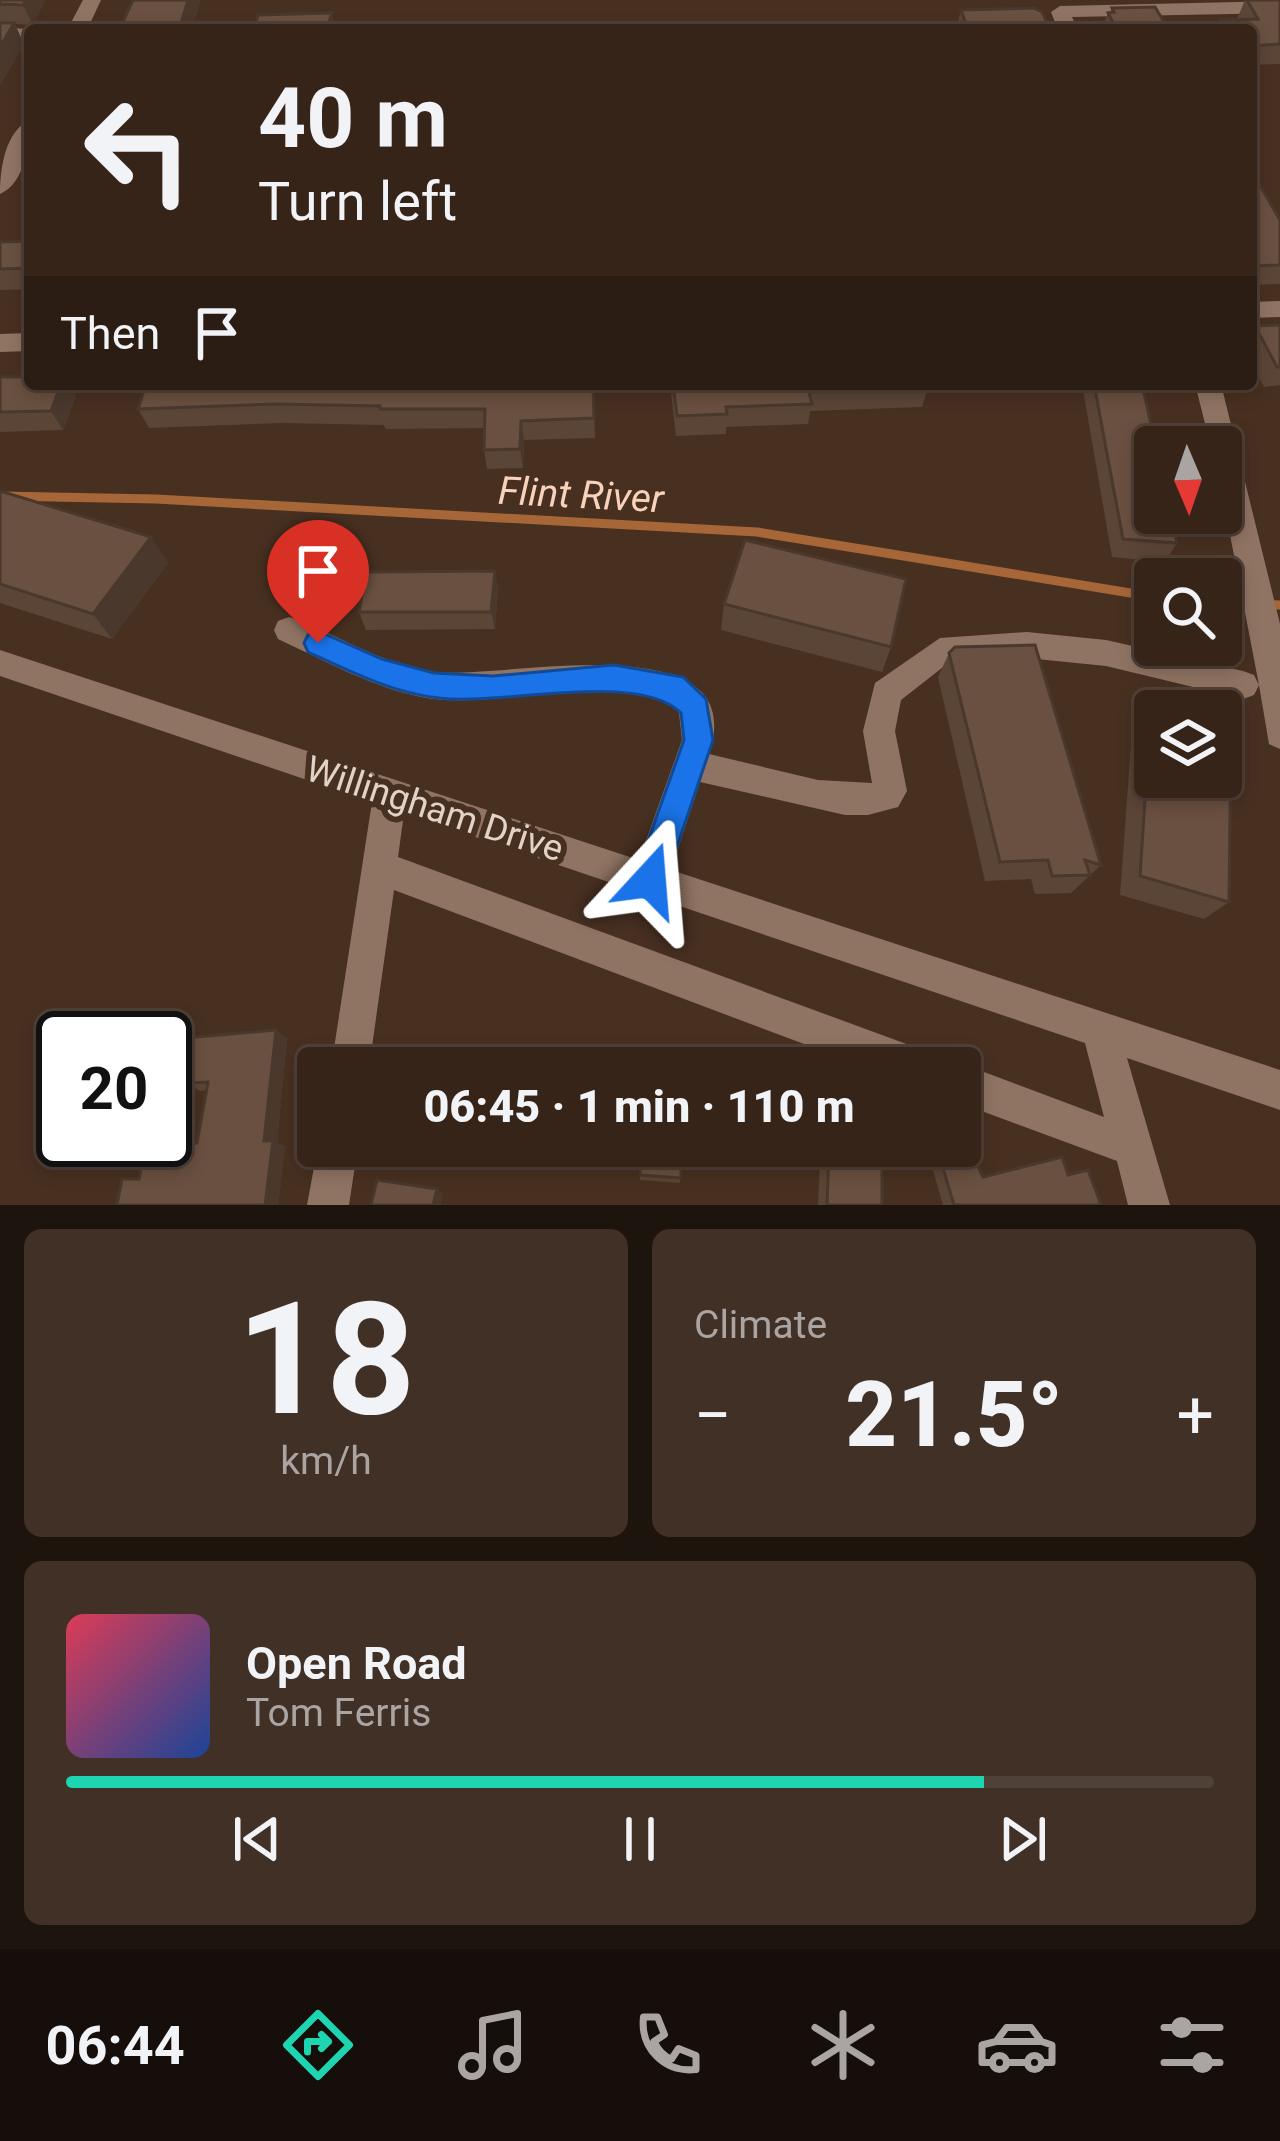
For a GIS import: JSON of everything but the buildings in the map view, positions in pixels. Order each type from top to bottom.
[{"type":"street","points":[[1064,21],[1280,7]]},
{"type":"street","points":[[0,187],[24,138]]},
{"type":"street","points":[[1210,390],[1255,558],[1271,642],[1280,734]]},
{"type":"street","points":[[289,630],[377,670],[434,686],[493,689],[614,678],[673,686],[695,708],[698,740],[650,880]]},
{"type":"street","points":[[690,764],[809,794],[860,800],[886,796],[890,791],[879,731],[886,693],[940,651],[1027,645],[1106,652],[1244,685]]},
{"type":"street","name":"Willingham Drive","points":[[0,663],[1280,1090]]},
{"type":"street","points":[[353,1047],[390,794]]},
{"type":"street","points":[[380,868],[863,1047]]},
{"type":"street","points":[[1100,1030],[1149,1205]]},
{"type":"street","points":[[981,1091],[1132,1147]]},
{"type":"street","points":[[328,1205],[334,1167]]},
{"type":"waterway","name":"Flint River","points":[[0,496],[156,499],[757,532],[1134,594]]},
{"type":"waterway","name":"Flint River","points":[[1242,603],[1280,605]]},
{"type":"route","points":[[318,643],[377,670],[434,686],[493,689],[614,678],[673,686],[695,708],[698,740],[650,880]]}]
